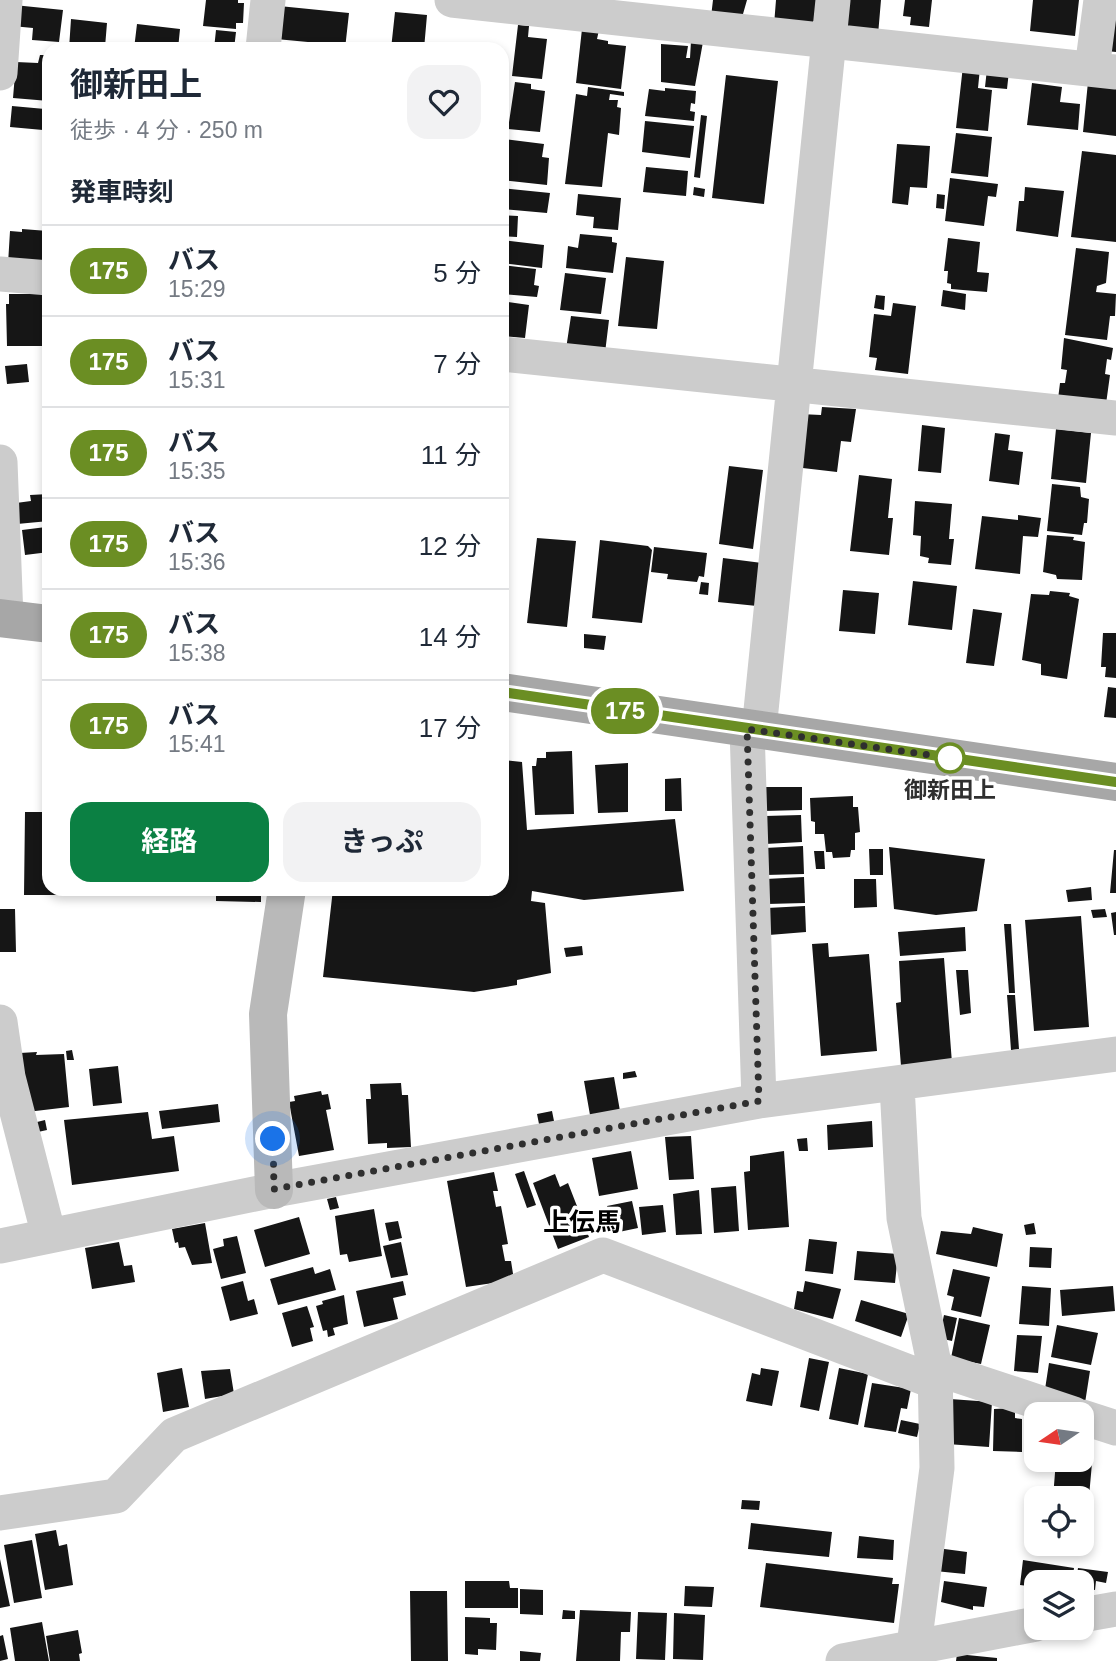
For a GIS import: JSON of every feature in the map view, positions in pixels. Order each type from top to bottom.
[{"type":"main road","points":[[3,618],[42,623]]},
{"type":"main road","points":[[509,693],[1116,782]]},
{"type":"street","points":[[0,73],[5,0]]},
{"type":"street","points":[[264,42],[268,0]]},
{"type":"street","points":[[452,0],[1104,70],[1101,0]]},
{"type":"street","points":[[759,1101],[753,730],[795,385],[833,0]]},
{"type":"street","points":[[0,274],[42,277]]},
{"type":"street","points":[[509,355],[1116,418]]},
{"type":"street","points":[[0,462],[3,618]]},
{"type":"street","points":[[274,1189],[268,1014],[286,896]]},
{"type":"street","points":[[0,1022],[8,1077],[49,1236]]},
{"type":"street","points":[[0,1246],[274,1189],[759,1101],[897,1085],[1069,1058],[1116,1054]]},
{"type":"street","points":[[897,1085],[904,1218],[935,1375],[937,1468],[913,1653]]},
{"type":"street","points":[[0,1513],[116,1496],[174,1435],[603,1255],[935,1375],[1031,1402]]},
{"type":"street","points":[[1094,1421],[1116,1428]]},
{"type":"street","points":[[1094,1613],[1116,1609]]},
{"type":"street","points":[[843,1661],[913,1653],[1024,1627]]},
{"type":"building","points":[[206,0],[238,0],[238,3],[244,3],[243,23],[236,23],[236,29],[203,26]]},
{"type":"building","points":[[713,0],[747,0],[741,21],[711,17]]},
{"type":"building","points":[[776,0],[817,0],[819,26],[774,25]]},
{"type":"building","points":[[846,0],[881,0],[878,35],[843,27]]},
{"type":"building","points":[[905,0],[932,0],[929,27],[910,25],[911,17],[903,16]]},
{"type":"building","points":[[1033,0],[1079,0],[1075,36],[1030,31]]},
{"type":"building","points":[[14,5],[63,10],[59,42],[32,40],[33,28],[12,26]]},
{"type":"building","points":[[279,6],[349,13],[346,42],[276,39]]},
{"type":"building","points":[[1116,8],[1116,52],[1107,51]]},
{"type":"building","points":[[395,12],[427,15],[425,42],[392,42]]},
{"type":"building","points":[[71,19],[107,23],[105,42],[69,42]]},
{"type":"building","points":[[137,24],[180,29],[179,42],[135,42]]},
{"type":"building","points":[[518,25],[529,26],[528,37],[547,39],[542,79],[512,76]]},
{"type":"building","points":[[582,29],[599,30],[597,39],[608,41],[608,44],[626,46],[621,89],[576,83]]},
{"type":"building","points":[[216,30],[236,32],[235,42],[215,42]]},
{"type":"building","points":[[691,41],[703,42],[695,86],[661,82],[661,44],[688,46],[686,58],[690,58]]},
{"type":"building","points":[[42,55],[42,100],[13,98],[16,62],[38,63]]},
{"type":"building","points":[[963,66],[980,68],[978,88],[992,90],[988,131],[956,128]]},
{"type":"building","points":[[987,69],[1009,71],[1007,89],[985,87]]},
{"type":"building","points":[[726,75],[778,81],[764,204],[712,198]]},
{"type":"building","points":[[515,82],[531,84],[531,89],[545,91],[540,132],[509,129]]},
{"type":"building","points":[[1088,82],[1116,85],[1116,136],[1083,132]]},
{"type":"building","points":[[1032,83],[1062,87],[1060,102],[1080,104],[1078,130],[1027,125]]},
{"type":"building","points":[[588,87],[624,92],[624,96],[610,94],[609,100],[618,100],[617,107],[621,108],[619,135],[608,133],[602,187],[565,184],[576,94],[587,96]]},
{"type":"building","points":[[665,88],[696,91],[695,104],[691,103],[690,111],[695,112],[694,121],[645,116],[649,89],[665,91]]},
{"type":"building","points":[[12,106],[42,109],[42,130],[10,127]]},
{"type":"building","points":[[701,115],[707,116],[700,178],[694,177]]},
{"type":"building","points":[[645,121],[694,126],[690,158],[642,152]]},
{"type":"building","points":[[956,133],[992,137],[988,177],[951,173]]},
{"type":"building","points":[[509,140],[544,144],[542,157],[549,158],[547,185],[509,181]]},
{"type":"building","points":[[897,144],[930,146],[927,188],[910,187],[908,205],[892,203]]},
{"type":"building","points":[[1082,151],[1116,155],[1116,242],[1071,237]]},
{"type":"building","points":[[646,167],[688,171],[686,196],[643,192]]},
{"type":"building","points":[[950,178],[998,184],[996,197],[988,196],[984,226],[945,221]]},
{"type":"building","points":[[694,187],[705,189],[704,197],[693,195]]},
{"type":"building","points":[[1025,187],[1064,191],[1058,237],[1016,231],[1019,201],[1024,201]]},
{"type":"building","points":[[509,189],[550,193],[547,213],[509,210]]},
{"type":"building","points":[[578,194],[621,198],[618,230],[593,228],[594,217],[576,215]]},
{"type":"building","points":[[937,194],[945,195],[944,209],[936,208]]},
{"type":"building","points":[[509,215],[518,216],[517,237],[509,236]]},
{"type":"building","points":[[22,229],[42,231],[42,262],[8,264],[10,231],[22,232]]},
{"type":"building","points":[[580,234],[612,237],[612,242],[617,243],[613,273],[566,268],[568,246],[578,248]]},
{"type":"building","points":[[948,238],[980,242],[977,272],[989,273],[987,292],[951,289],[951,284],[947,283],[948,271],[944,271]]},
{"type":"building","points":[[509,241],[544,245],[542,268],[509,264]]},
{"type":"building","points":[[1076,248],[1109,252],[1106,283],[1097,286],[1096,292],[1116,294],[1115,316],[1110,316],[1107,340],[1065,335]]},
{"type":"building","points":[[626,257],[664,261],[657,329],[618,326]]},
{"type":"building","points":[[509,266],[536,269],[534,285],[539,286],[537,297],[509,295]]},
{"type":"building","points":[[565,273],[606,278],[601,314],[560,310]]},
{"type":"building","points":[[943,290],[966,294],[965,310],[941,306]]},
{"type":"building","points":[[9,294],[42,294],[42,346],[7,346],[6,304],[9,304]]},
{"type":"building","points":[[876,295],[885,296],[884,310],[874,308]]},
{"type":"building","points":[[509,302],[529,305],[525,338],[509,337]]},
{"type":"building","points":[[893,303],[916,306],[908,374],[875,370],[877,358],[869,357],[874,314],[891,316]]},
{"type":"building","points":[[571,316],[609,320],[605,353],[566,349]]},
{"type":"building","points":[[1064,338],[1113,348],[1111,360],[1107,359],[1105,374],[1110,375],[1106,404],[1058,399],[1060,383],[1065,383],[1067,370],[1061,369]]},
{"type":"building","points":[[27,364],[29,382],[7,384],[5,366]]},
{"type":"building","points":[[822,407],[856,409],[851,442],[841,441],[837,472],[794,467],[800,414],[821,415]]},
{"type":"building","points":[[922,425],[945,428],[941,473],[918,471]]},
{"type":"building","points":[[1056,429],[1091,433],[1086,483],[1051,479]]},
{"type":"building","points":[[995,433],[1010,435],[1008,450],[1023,452],[1019,485],[989,481]]},
{"type":"building","points":[[729,466],[763,470],[753,549],[719,544]]},
{"type":"building","points":[[859,475],[892,479],[888,518],[893,518],[889,555],[850,551]]},
{"type":"building","points":[[1052,484],[1080,487],[1081,497],[1089,499],[1087,523],[1084,523],[1082,535],[1047,531]]},
{"type":"building","points":[[42,494],[42,522],[17,524],[16,503],[31,501],[30,495]]},
{"type":"building","points":[[915,501],[952,504],[949,539],[954,539],[951,565],[928,563],[929,558],[920,556],[921,536],[913,535]]},
{"type":"building","points":[[1018,515],[1041,518],[1038,537],[1023,536],[1020,574],[975,569],[982,516],[1018,520]]},
{"type":"building","points":[[42,528],[42,553],[25,555],[22,530]]},
{"type":"building","points":[[1047,535],[1074,537],[1073,540],[1085,542],[1082,580],[1057,579],[1056,575],[1043,572]]},
{"type":"building","points":[[537,538],[576,541],[567,627],[527,623]]},
{"type":"building","points":[[600,540],[648,546],[652,550],[642,623],[592,618]]},
{"type":"building","points":[[654,547],[707,553],[704,577],[699,576],[697,582],[667,579],[668,574],[651,572]]},
{"type":"building","points":[[723,558],[762,563],[757,606],[718,602]]},
{"type":"building","points":[[913,581],[957,586],[952,630],[908,625]]},
{"type":"building","points":[[701,582],[709,583],[708,595],[699,594]]},
{"type":"building","points":[[843,590],[879,593],[875,634],[839,631]]},
{"type":"building","points":[[1050,591],[1070,593],[1069,596],[1079,599],[1067,679],[1041,675],[1041,664],[1022,660],[1031,594],[1049,595]]},
{"type":"building","points":[[973,609],[1002,613],[994,666],[966,663]]},
{"type":"building","points":[[1103,633],[1116,633],[1116,678],[1105,677],[1106,667],[1101,667]]},
{"type":"building","points":[[584,634],[606,636],[604,650],[584,648]]},
{"type":"building","points":[[1108,687],[1116,688],[1116,718],[1104,717]]},
{"type":"building","points":[[572,751],[574,814],[535,815],[532,766],[536,766],[537,758],[546,758],[546,752]]},
{"type":"building","points":[[509,761],[522,762],[527,830],[675,819],[684,891],[584,900],[532,891],[531,901],[545,903],[551,973],[517,980],[517,985],[474,992],[323,977],[332,896],[509,896]]},
{"type":"building","points":[[628,763],[628,812],[598,813],[595,765]]},
{"type":"building","points":[[681,778],[682,811],[665,811],[665,779]]},
{"type":"building","points":[[763,787],[802,787],[802,810],[764,811]]},
{"type":"building","points":[[853,796],[853,807],[858,807],[860,832],[855,833],[855,850],[851,850],[850,857],[833,858],[832,852],[826,852],[824,834],[815,834],[815,822],[811,821],[810,798]]},
{"type":"building","points":[[25,812],[42,812],[42,895],[24,895]]},
{"type":"building","points":[[801,815],[802,842],[765,844],[765,816]]},
{"type":"building","points":[[803,846],[804,874],[766,875],[765,848]]},
{"type":"building","points":[[889,847],[985,859],[977,911],[936,915],[894,909]]},
{"type":"building","points":[[869,849],[883,849],[883,875],[870,875]]},
{"type":"building","points":[[1114,850],[1116,893],[1110,893]]},
{"type":"building","points":[[814,851],[824,851],[825,869],[816,869]]},
{"type":"building","points":[[804,877],[805,903],[767,904],[766,879]]},
{"type":"building","points":[[854,879],[876,879],[877,907],[854,908]]},
{"type":"building","points":[[1091,887],[1092,900],[1068,902],[1066,890]]},
{"type":"building","points":[[216,896],[261,896],[261,902],[216,901]]},
{"type":"building","points":[[805,906],[806,932],[769,935],[767,908]]},
{"type":"building","points":[[0,909],[15,909],[16,952],[0,952]]},
{"type":"building","points":[[1105,909],[1107,917],[1093,918],[1091,910]]},
{"type":"building","points":[[1116,912],[1116,935],[1114,935],[1111,913]]},
{"type":"building","points":[[1081,916],[1089,1027],[1034,1031],[1025,920]]},
{"type":"building","points":[[1004,924],[1011,924],[1015,993],[1009,993]]},
{"type":"building","points":[[965,927],[966,951],[900,956],[898,932]]},
{"type":"building","points":[[828,943],[829,957],[869,954],[877,1051],[821,1056],[812,944]]},
{"type":"building","points":[[582,946],[583,955],[566,957],[564,948]]},
{"type":"building","points":[[944,958],[952,1063],[901,1066],[896,1003],[901,1002],[899,961]]},
{"type":"building","points":[[956,970],[968,970],[971,1013],[960,1015]]},
{"type":"building","points":[[1007,995],[1015,995],[1019,1049],[1011,1050]]},
{"type":"building","points":[[72,1050],[74,1060],[67,1060],[66,1051]]},
{"type":"building","points":[[37,1052],[36,1055],[64,1054],[69,1107],[27,1112],[20,1053]]},
{"type":"building","points":[[118,1066],[122,1103],[93,1106],[89,1069]]},
{"type":"building","points":[[635,1071],[637,1077],[623,1079],[623,1073]]},
{"type":"building","points":[[614,1077],[620,1111],[590,1115],[584,1081]]},
{"type":"building","points":[[401,1083],[402,1095],[408,1095],[411,1147],[387,1148],[387,1143],[368,1144],[366,1099],[371,1099],[370,1084]]},
{"type":"building","points":[[321,1091],[322,1095],[328,1094],[331,1109],[326,1110],[334,1150],[299,1156],[289,1102],[295,1101],[294,1096]]},
{"type":"building","points":[[218,1104],[220,1122],[162,1129],[159,1111]]},
{"type":"building","points":[[552,1111],[555,1126],[540,1129],[537,1114]]},
{"type":"building","points":[[148,1112],[152,1139],[174,1136],[179,1171],[72,1185],[64,1120]]},
{"type":"building","points":[[45,1120],[47,1130],[38,1132],[37,1122]]},
{"type":"building","points":[[872,1121],[873,1147],[828,1150],[827,1125]]},
{"type":"building","points":[[691,1136],[694,1179],[669,1180],[665,1137]]},
{"type":"building","points":[[807,1138],[808,1151],[799,1151],[797,1139]]},
{"type":"building","points":[[631,1151],[638,1189],[599,1196],[592,1158]]},
{"type":"building","points":[[784,1151],[789,1227],[748,1230],[744,1172],[750,1171],[750,1156]]},
{"type":"building","points":[[524,1171],[536,1205],[527,1208],[515,1174]]},
{"type":"building","points":[[494,1172],[498,1191],[493,1191],[496,1207],[501,1206],[508,1244],[502,1245],[505,1261],[511,1261],[514,1280],[466,1287],[447,1181]]},
{"type":"building","points":[[555,1174],[560,1187],[568,1183],[589,1237],[558,1249],[533,1183]]},
{"type":"building","points":[[736,1186],[739,1231],[714,1233],[711,1188]]},
{"type":"building","points":[[699,1190],[702,1234],[676,1235],[673,1194]]},
{"type":"building","points":[[336,1197],[339,1208],[330,1210],[327,1199]]},
{"type":"building","points":[[632,1201],[638,1228],[614,1233],[607,1206]]},
{"type":"building","points":[[663,1205],[666,1232],[642,1235],[639,1207]]},
{"type":"building","points":[[374,1209],[382,1256],[349,1262],[347,1254],[340,1255],[335,1216]]},
{"type":"building","points":[[299,1217],[310,1254],[265,1267],[254,1230]]},
{"type":"building","points":[[398,1221],[402,1238],[389,1241],[385,1223]]},
{"type":"building","points":[[205,1223],[212,1263],[192,1265],[185,1247],[179,1248],[178,1242],[175,1243],[172,1229]]},
{"type":"building","points":[[1034,1223],[1036,1234],[1026,1235],[1024,1225]]},
{"type":"building","points":[[973,1227],[1003,1234],[997,1267],[936,1254],[941,1231],[971,1234]]},
{"type":"building","points":[[237,1236],[246,1273],[221,1279],[213,1249],[224,1246],[223,1239]]},
{"type":"building","points":[[809,1239],[837,1242],[833,1274],[805,1271]]},
{"type":"building","points":[[119,1242],[124,1266],[132,1265],[135,1282],[92,1289],[85,1248]]},
{"type":"building","points":[[401,1242],[408,1275],[391,1278],[383,1246]]},
{"type":"building","points":[[1030,1247],[1052,1248],[1051,1268],[1029,1267]]},
{"type":"building","points":[[857,1251],[898,1254],[895,1283],[854,1280]]},
{"type":"building","points":[[313,1267],[315,1274],[330,1269],[336,1290],[278,1305],[270,1279]]},
{"type":"building","points":[[953,1269],[990,1277],[981,1317],[951,1310],[954,1297],[947,1295]]},
{"type":"building","points":[[243,1281],[248,1301],[254,1299],[258,1314],[230,1321],[221,1287]]},
{"type":"building","points":[[403,1281],[406,1295],[393,1298],[398,1319],[364,1327],[356,1291]]},
{"type":"building","points":[[805,1281],[841,1289],[833,1319],[794,1309],[797,1291],[803,1292]]},
{"type":"building","points":[[1022,1286],[1051,1288],[1049,1326],[1019,1324]]},
{"type":"building","points":[[1113,1286],[1115,1311],[1062,1316],[1060,1290]]},
{"type":"building","points":[[344,1295],[348,1324],[333,1328],[335,1335],[328,1337],[327,1330],[323,1331],[316,1306],[323,1304],[322,1301]]},
{"type":"building","points":[[861,1300],[909,1314],[901,1337],[855,1321]]},
{"type":"building","points":[[307,1306],[314,1327],[310,1328],[313,1341],[292,1347],[282,1313]]},
{"type":"building","points":[[944,1315],[957,1318],[952,1341],[939,1338]]},
{"type":"building","points":[[959,1318],[990,1325],[981,1364],[951,1358]]},
{"type":"building","points":[[1057,1325],[1098,1333],[1091,1365],[1051,1357]]},
{"type":"building","points":[[1017,1335],[1042,1336],[1038,1373],[1014,1371]]},
{"type":"building","points":[[809,1358],[829,1362],[819,1411],[800,1407]]},
{"type":"building","points":[[1049,1363],[1090,1371],[1085,1402],[1044,1396]]},
{"type":"building","points":[[182,1368],[189,1407],[163,1412],[157,1373]]},
{"type":"building","points":[[761,1368],[779,1371],[772,1406],[746,1401],[752,1373],[760,1375]]},
{"type":"building","points":[[839,1368],[868,1374],[858,1425],[829,1419]]},
{"type":"building","points":[[230,1369],[234,1394],[205,1399],[201,1371]]},
{"type":"building","points":[[872,1383],[911,1389],[907,1409],[901,1408],[896,1432],[864,1427]]},
{"type":"building","points":[[950,1399],[992,1402],[989,1447],[947,1444]]},
{"type":"building","points":[[1015,1408],[1015,1418],[1022,1419],[1022,1452],[993,1451],[994,1409]]},
{"type":"building","points":[[901,1420],[920,1424],[917,1437],[898,1433]]},
{"type":"building","points":[[1055,1472],[1091,1472],[1090,1486],[1054,1486]]},
{"type":"building","points":[[742,1500],[760,1501],[759,1510],[741,1509]]},
{"type":"building","points":[[751,1523],[832,1532],[829,1557],[748,1549]]},
{"type":"building","points":[[56,1530],[59,1546],[67,1544],[73,1585],[45,1590],[35,1534]]},
{"type":"building","points":[[859,1536],[894,1540],[893,1560],[857,1558]]},
{"type":"building","points":[[32,1540],[42,1598],[14,1603],[4,1545]]},
{"type":"building","points":[[937,1548],[967,1552],[965,1574],[935,1571]]},
{"type":"building","points":[[0,1559],[10,1606],[0,1608]]},
{"type":"building","points":[[1023,1560],[1074,1568],[1024,1570],[1024,1586],[1020,1585]]},
{"type":"building","points":[[766,1563],[893,1578],[892,1584],[899,1584],[894,1623],[760,1607]]},
{"type":"building","points":[[1094,1570],[1108,1572],[1106,1583],[1096,1581],[1095,1590]]},
{"type":"building","points":[[465,1581],[509,1581],[510,1588],[518,1588],[518,1608],[465,1608]]},
{"type":"building","points":[[944,1581],[987,1587],[984,1607],[973,1606],[973,1610],[941,1602]]},
{"type":"building","points":[[685,1586],[714,1587],[712,1607],[684,1606]]},
{"type":"building","points":[[520,1589],[543,1590],[543,1615],[520,1614]]},
{"type":"building","points":[[410,1591],[447,1591],[448,1661],[411,1661]]},
{"type":"building","points":[[563,1610],[575,1611],[575,1619],[562,1619]]},
{"type":"building","points":[[580,1610],[631,1612],[630,1632],[621,1632],[620,1661],[576,1661]]},
{"type":"building","points":[[638,1612],[667,1613],[665,1660],[636,1659]]},
{"type":"building","points":[[674,1613],[705,1615],[703,1660],[673,1659]]},
{"type":"building","points":[[465,1617],[490,1618],[490,1623],[497,1623],[496,1650],[478,1649],[478,1655],[465,1654]]},
{"type":"building","points":[[42,1622],[49,1661],[15,1661],[10,1628]]},
{"type":"building","points":[[78,1630],[82,1653],[79,1654],[80,1661],[50,1661],[46,1636]]},
{"type":"building","points":[[3,1635],[8,1659],[0,1661],[0,1636]]},
{"type":"building","points":[[520,1651],[541,1653],[540,1661],[520,1661]]},
{"type":"building","points":[[957,1654],[997,1658],[997,1661],[956,1661]]},
{"type":"bus line","name":"175","points":[[509,693],[1116,782]]},
{"type":"place","name":"御新田上","points":[[950,758]]},
{"type":"district","name":"上伝馬","points":[[582,1222]]},
{"type":"route","points":[[273,1139],[274,1189],[759,1101],[747,729],[950,758]]}]
